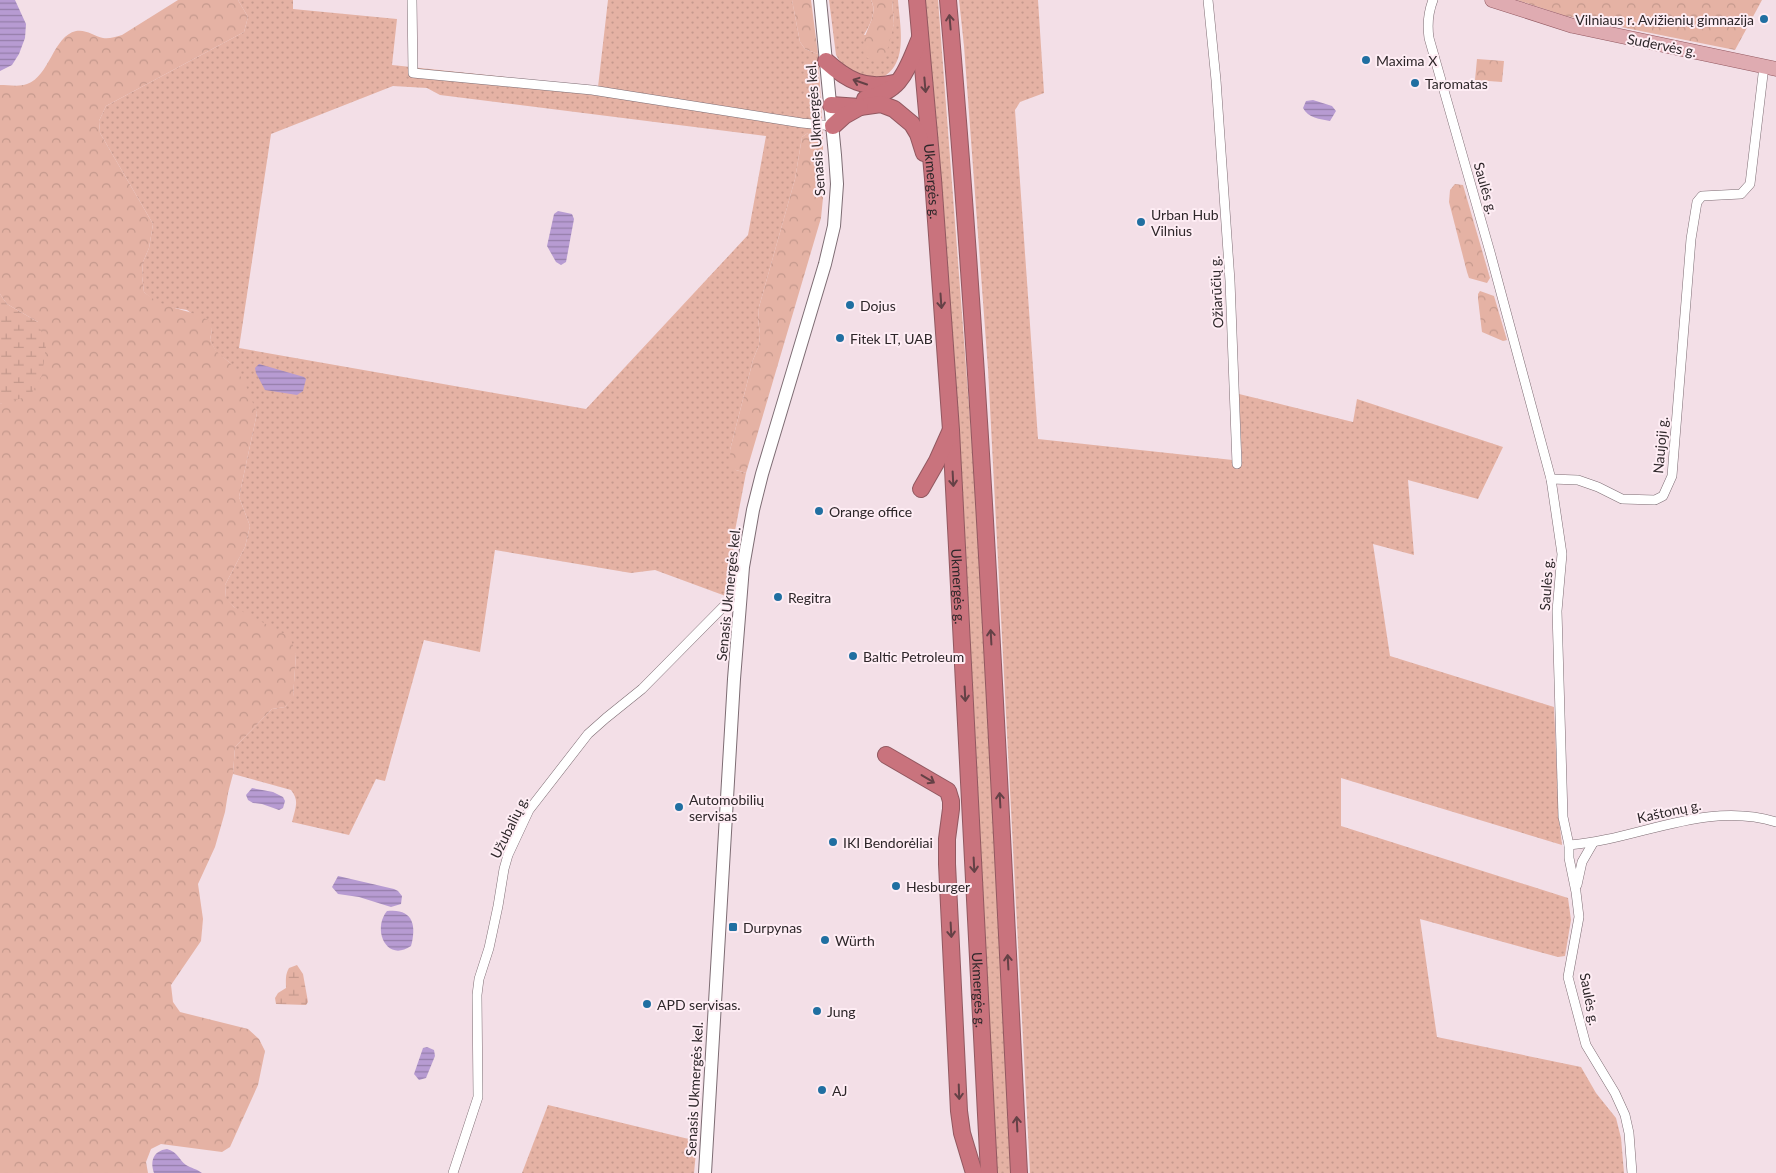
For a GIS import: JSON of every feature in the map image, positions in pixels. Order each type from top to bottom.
[{"type":"highway","name":"Ukmergės g.","points":[[917,0],[933,179],[950,430],[989,1173]]},
{"type":"highway","points":[[948,0],[965,202],[981,444],[1019,1173]]},
{"type":"highway","points":[[831,105],[878,96],[888,91],[904,75],[921,36]]},
{"type":"highway","points":[[826,61],[840,74],[856,82],[871,86],[899,82]]},
{"type":"highway","points":[[831,105],[860,107],[881,104],[894,109],[902,115],[918,134],[933,179]]},
{"type":"highway","points":[[833,126],[844,116],[860,107]]},
{"type":"highway","points":[[921,489],[937,461],[950,430]]},
{"type":"highway","points":[[886,755],[948,791],[951,801],[947,839],[947,864],[959,1111],[962,1133],[974,1173]]},
{"type":"main road","name":"Senasis Ukmergės kel.","points":[[705,1173],[738,606],[743,566],[753,510],[823,272],[834,226],[837,184],[820,0]]},
{"type":"main road","name":"Sudervės g.","points":[[1492,0],[1518,5],[1573,26],[1770,67]]},
{"type":"street","points":[[412,0],[413,73],[592,90],[802,123],[833,126]]},
{"type":"street","name":"Ožiarūčių g.","points":[[1208,0],[1216,80],[1230,281],[1237,464]]},
{"type":"street","name":"Saulės g.","points":[[1433,0],[1429,16],[1429,38],[1490,252],[1551,479],[1562,554],[1557,611],[1563,817],[1569,845],[1569,858],[1579,917],[1568,977],[1586,1045],[1615,1093],[1625,1115],[1629,1133],[1632,1173]]},
{"type":"street","name":"Naujoji g.","points":[[1551,479],[1578,480],[1598,487],[1622,499],[1655,500],[1663,496],[1672,476],[1682,337],[1696,202],[1702,196],[1741,194],[1750,184],[1770,67]]},
{"type":"street","name":"Užubalių g.","points":[[453,1173],[478,1097],[477,995],[479,979],[489,948],[508,855],[529,810],[588,734],[642,689],[726,605],[738,606]]},
{"type":"street","name":"Kaštonų g.","points":[[1569,845],[1593,843],[1636,831],[1709,816],[1752,816],[1776,822]]},
{"type":"street","points":[[1576,892],[1582,862],[1593,843]]},
{"type":"green space","points":[[178,0],[238,0],[248,17],[244,32],[106,106],[99,121],[100,133],[153,224],[149,248],[143,262],[144,292],[160,303],[208,320],[212,329],[210,340],[216,351],[229,362],[244,381],[257,413],[239,497],[250,526],[245,547],[225,585],[226,598],[234,607],[290,637],[296,654],[293,698],[285,707],[272,709],[235,747],[233,774],[225,812],[215,847],[198,884],[203,919],[201,941],[171,985],[173,1002],[180,1012],[248,1029],[259,1039],[265,1051],[258,1085],[230,1147],[222,1152],[161,1144],[151,1149],[146,1162],[148,1173],[0,1173],[0,404],[6,401],[38,322],[7,304],[0,294],[0,85],[21,85],[35,80],[47,65],[56,48],[68,34],[80,31],[105,38],[122,35]]},
{"type":"green space","points":[[238,0],[293,0],[293,9],[397,19],[392,65],[598,87],[608,0],[792,0],[800,42],[805,49],[818,54],[823,135],[808,133],[802,137],[795,179],[759,307],[759,345],[753,360],[730,450],[736,470],[746,473],[734,536],[731,598],[655,570],[631,573],[495,550],[480,652],[424,640],[385,781],[376,779],[349,835],[292,822],[296,802],[291,790],[233,774],[235,747],[272,709],[285,707],[293,697],[296,654],[226,599],[225,585],[245,547],[250,526],[239,497],[257,413],[229,362],[216,352],[210,340],[212,329],[187,310],[168,307],[154,301],[144,292],[143,262],[149,248],[153,224],[100,133],[99,121],[106,106],[244,32],[248,17]],"holes":[[[393,86],[427,88],[440,95],[766,136],[748,235],[586,409],[239,348],[271,134]]]},
{"type":"green space","points":[[792,0],[811,0],[818,54],[805,49],[800,42]]},
{"type":"green space","points":[[829,0],[871,0],[873,14],[864,35],[891,33],[894,24],[892,0],[898,0],[901,36],[898,59],[893,69],[884,76],[872,81],[842,65],[836,55]]},
{"type":"green space","points":[[871,0],[892,0],[894,24],[886,55],[876,59],[865,57],[863,49],[873,13]]},
{"type":"green space","points":[[924,0],[938,0],[982,576],[1011,1173],[997,1173],[967,577],[947,258]]},
{"type":"green space","points":[[959,0],[1038,0],[1044,93],[1020,102],[1015,110],[1038,439],[1242,461],[1239,394],[1353,422],[1357,399],[1503,447],[1478,499],[1408,480],[1414,555],[1373,544],[1390,656],[1554,707],[1562,845],[1341,778],[1341,826],[1568,898],[1571,920],[1565,956],[1558,957],[1420,919],[1437,1037],[1581,1067],[1596,1093],[1616,1118],[1621,1138],[1624,1173],[1030,1173],[988,369]]},
{"type":"green space","points":[[1517,0],[1762,0],[1735,50],[1566,16]]},
{"type":"green space","points":[[1477,59],[1504,61],[1502,82],[1475,80]]},
{"type":"green space","points":[[808,133],[823,135],[823,198],[821,218],[746,473],[736,470],[731,465],[730,450],[753,360],[759,345],[759,307],[795,179],[802,137]]},
{"type":"green space","points":[[1455,184],[1463,185],[1490,278],[1487,283],[1469,278],[1467,272],[1449,202],[1450,190]]},
{"type":"green space","points":[[1480,291],[1494,296],[1507,340],[1503,341],[1482,332],[1478,299]]},
{"type":"green space","points":[[0,294],[7,304],[38,322],[46,346],[42,375],[30,396],[0,404]]},
{"type":"green space","points":[[297,965],[303,974],[308,1002],[306,1005],[276,1004],[275,998],[278,993],[286,988],[286,975],[289,968]]},
{"type":"green space","points":[[548,1105],[697,1141],[694,1173],[522,1173]]},
{"type":"shaded area","points":[[0,0],[15,0],[26,24],[25,38],[19,54],[12,65],[0,71]]},
{"type":"shaded area","points":[[1313,100],[1332,106],[1336,111],[1330,121],[1315,118],[1305,111],[1303,108],[1306,101]]},
{"type":"shaded area","points":[[558,211],[572,214],[574,219],[566,262],[561,265],[556,262],[547,246],[554,214]]},
{"type":"shaded area","points":[[259,364],[304,377],[306,379],[303,391],[297,395],[265,390],[256,373],[255,368]]},
{"type":"shaded area","points":[[252,788],[273,792],[283,797],[285,801],[283,808],[279,810],[248,800],[246,795]]},
{"type":"shaded area","points":[[338,876],[394,889],[402,896],[401,904],[391,907],[359,897],[338,894],[332,887]]},
{"type":"shaded area","points":[[387,911],[402,912],[411,919],[413,938],[411,946],[402,950],[395,950],[388,947],[384,942],[381,926]]},
{"type":"shaded area","points":[[427,1047],[434,1050],[435,1056],[426,1078],[419,1080],[414,1074],[423,1048]]},
{"type":"shaded area","points":[[167,1149],[176,1154],[186,1165],[202,1173],[154,1173],[152,1164],[154,1157],[158,1152]]},
{"type":"place","name":"Vilniaus r. Avižienių gimnazija","points":[[1764,19]]},
{"type":"place","name":"Maxima X","points":[[1366,60]]},
{"type":"place","name":"Taromatas","points":[[1415,83]]},
{"type":"place","name":"Urban Hub Vilnius","points":[[1141,222]]},
{"type":"place","name":"Dojus","points":[[850,305]]},
{"type":"place","name":"Fitek LT, UAB","points":[[840,338]]},
{"type":"place","name":"Orange office","points":[[819,511]]},
{"type":"place","name":"Regitra","points":[[778,597]]},
{"type":"place","name":"Baltic Petroleum","points":[[853,656]]},
{"type":"place","name":"Automobilių servisas","points":[[679,807]]},
{"type":"place","name":"IKI Bendorėliai","points":[[833,842]]},
{"type":"place","name":"Hesburger","points":[[896,886]]},
{"type":"place","name":"Durpynas","points":[[733,927]]},
{"type":"place","name":"Würth","points":[[825,940]]},
{"type":"place","name":"APD servisas.","points":[[647,1004]]},
{"type":"place","name":"Jung","points":[[817,1011]]},
{"type":"place","name":"AJ","points":[[822,1090]]}]
